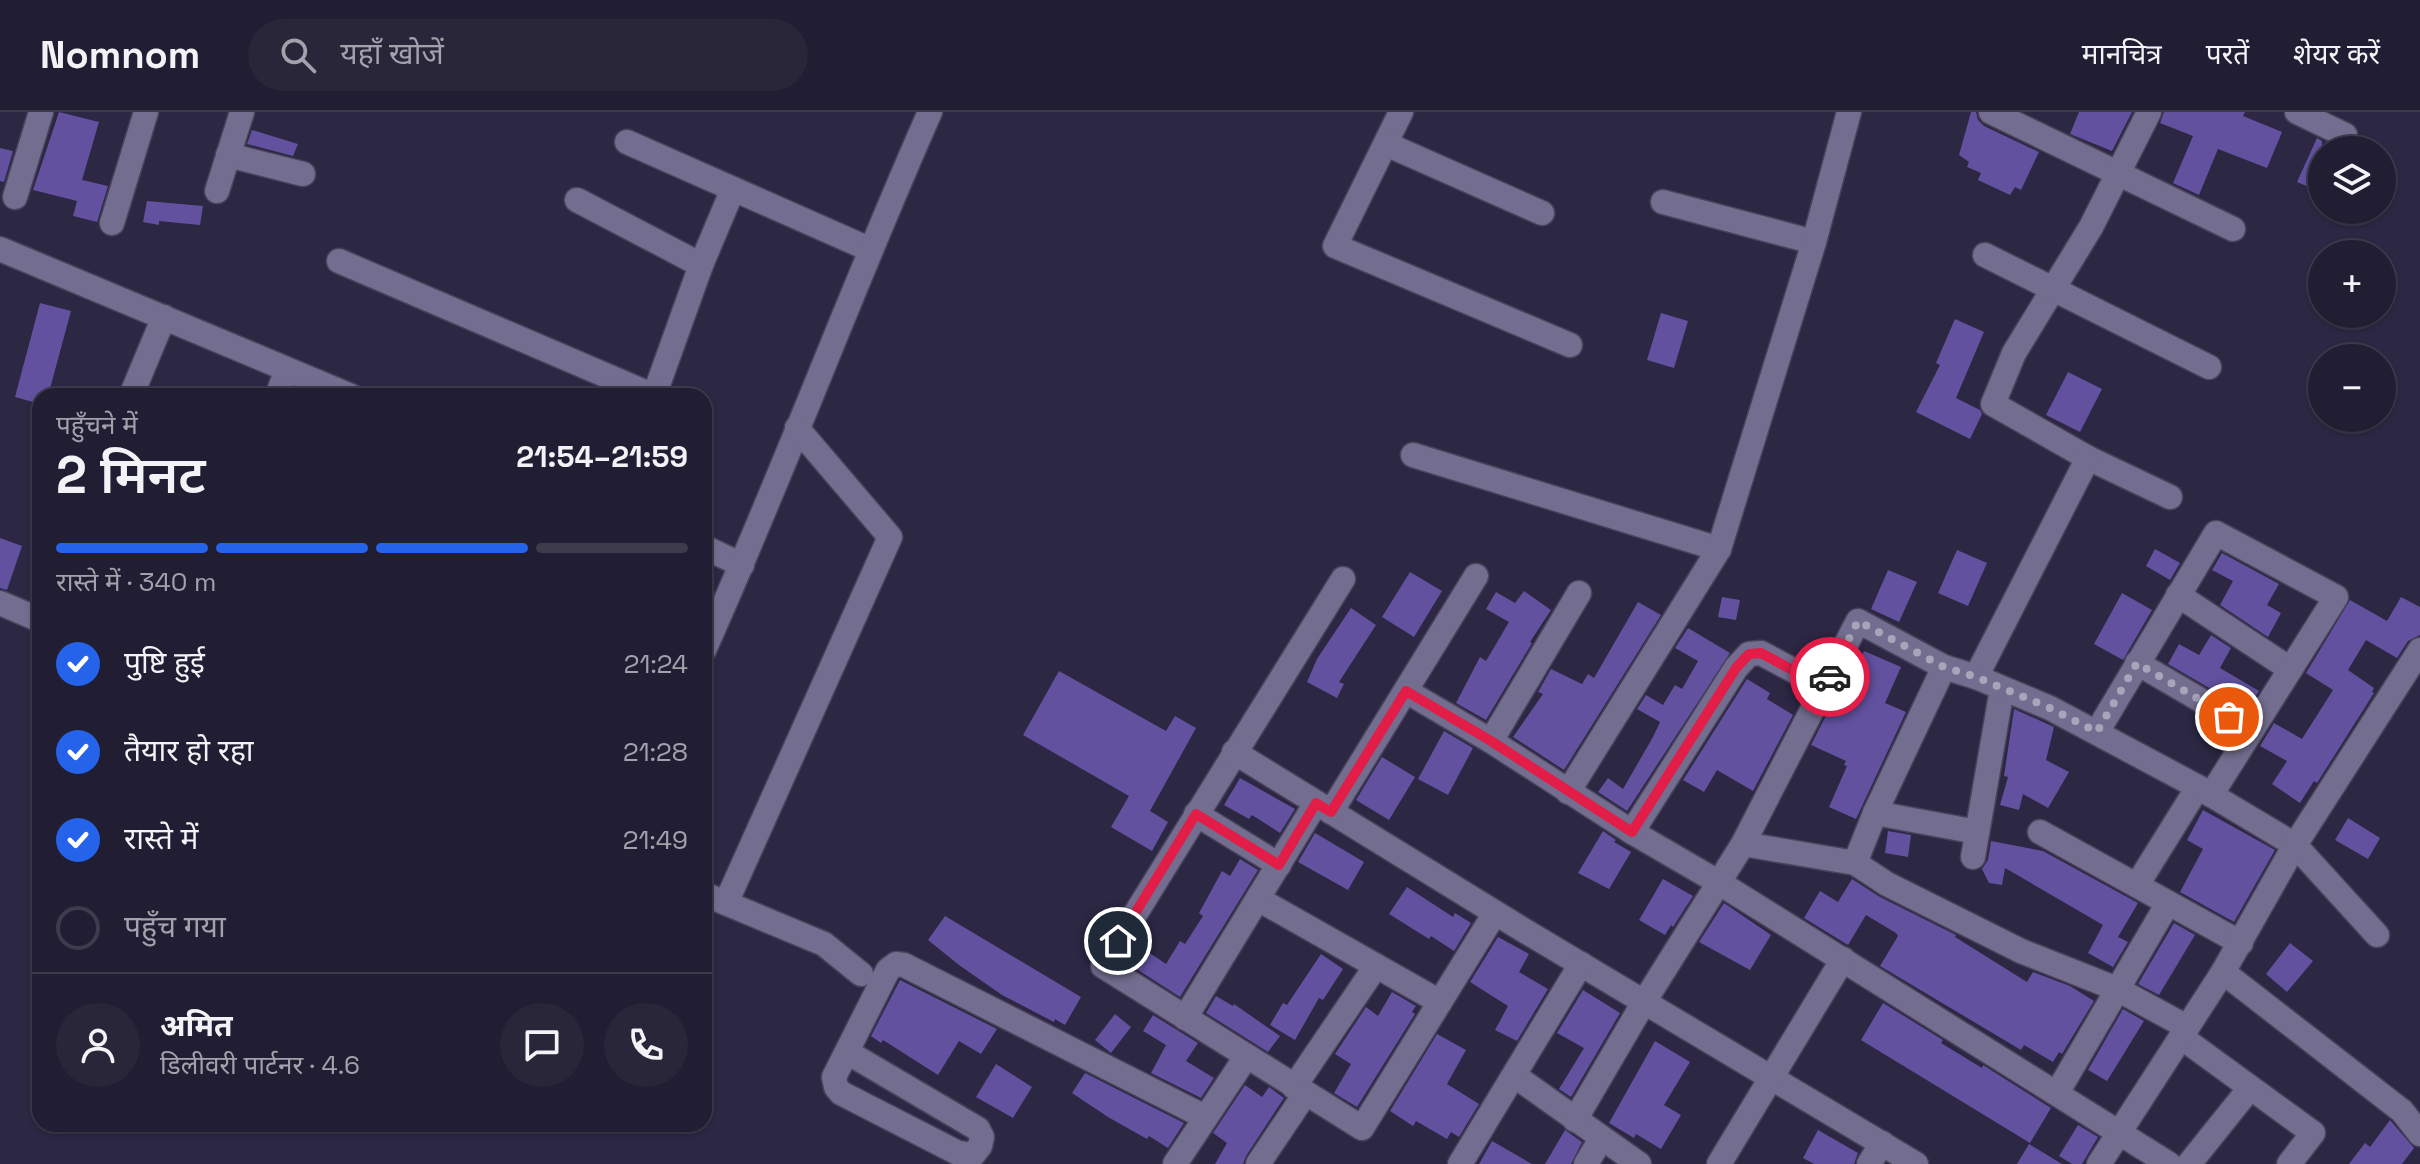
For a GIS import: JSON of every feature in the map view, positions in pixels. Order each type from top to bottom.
[{"type":"street","points":[[15,197],[41,112]]},
{"type":"street","points":[[112,223],[146,112]]},
{"type":"street","points":[[217,191],[242,112]]},
{"type":"street","points":[[712,632],[869,249],[930,112]]},
{"type":"street","points":[[1401,112],[1335,246],[1570,345]]},
{"type":"street","points":[[1568,792],[1719,549],[1814,242],[1849,112]]},
{"type":"street","points":[[1991,112],[2233,229]]},
{"type":"street","points":[[2149,112],[2091,227],[2014,353],[1993,404],[2088,458],[2170,497]]},
{"type":"street","points":[[2297,112],[2345,135]]},
{"type":"street","points":[[627,142],[869,249]]},
{"type":"street","points":[[1386,144],[1542,213]]},
{"type":"street","points":[[228,155],[303,174]]},
{"type":"street","points":[[657,388],[701,265],[733,189]]},
{"type":"street","points":[[577,200],[701,265]]},
{"type":"street","points":[[1663,202],[1814,242]]},
{"type":"street","points":[[0,249],[331,388]]},
{"type":"street","points":[[1985,255],[2209,367]]},
{"type":"street","points":[[339,261],[635,388]]},
{"type":"street","points":[[134,388],[164,317]]},
{"type":"street","points":[[280,388],[287,370]]},
{"type":"street","points":[[797,428],[890,537],[715,898],[824,944],[861,974]]},
{"type":"street","points":[[1413,455],[1719,549]]},
{"type":"street","points":[[1976,677],[2088,458]]},
{"type":"street","points":[[2097,732],[2216,533],[2336,597],[2252,730],[2137,885]]},
{"type":"street","points":[[712,551],[742,565]]},
{"type":"street","points":[[1185,1018],[1279,865],[1406,691],[1476,576]]},
{"type":"street","points":[[1343,579],[1103,966],[1362,1128],[1495,913]]},
{"type":"street","points":[[1491,741],[1579,593]]},
{"type":"street","points":[[2178,595],[2290,669]]},
{"type":"street","points":[[0,603],[32,616]]},
{"type":"street","points":[[1575,1120],[1644,1002],[1743,844],[1858,621],[1944,667],[2050,708],[2097,732],[2295,845],[2377,935]]},
{"type":"street","points":[[2099,1164],[2223,972],[2295,845],[2420,650]]},
{"type":"street","points":[[1632,832],[1736,668],[1749,654],[1761,653],[1824,687]]},
{"type":"street","points":[[2137,663],[2252,730]]},
{"type":"street","points":[[1855,863],[1875,813],[1944,667]]},
{"type":"street","points":[[1973,857],[2002,689]]},
{"type":"street","points":[[1406,691],[1843,959],[2169,1164]]},
{"type":"street","points":[[1234,752],[1495,913],[1772,1078],[1875,1154],[1916,1164]]},
{"type":"street","points":[[1875,813],[1977,832]]},
{"type":"street","points":[[1196,814],[1279,865]]},
{"type":"street","points":[[2040,832],[2241,943]]},
{"type":"street","points":[[1743,844],[1855,863],[1887,884],[2021,951],[2117,989],[2184,1032],[2250,1088],[2313,1133],[2289,1164]]},
{"type":"street","points":[[1258,899],[1440,1002]]},
{"type":"street","points":[[2057,1093],[2168,903]]},
{"type":"street","points":[[1719,1164],[1843,959]]},
{"type":"street","points":[[847,1052],[978,1129],[982,1137],[980,1146],[973,1155],[958,1153],[841,1093],[836,1087],[834,1077],[888,970],[896,964],[904,965],[1205,1117]]},
{"type":"street","points":[[1460,1164],[1581,964]]},
{"type":"street","points":[[1258,1164],[1376,966]]},
{"type":"street","points":[[2223,972],[2402,1111],[2420,1134]]},
{"type":"street","points":[[1175,1164],[1246,1057]]},
{"type":"street","points":[[1515,1076],[1639,1164]]},
{"type":"street","points":[[2189,1164],[2250,1088]]},
{"type":"street","points":[[1586,1164],[1601,1139]]},
{"type":"building","points":[[59,112],[99,122],[82,180],[108,186],[97,222],[73,216],[77,201],[33,190]]},
{"type":"building","points":[[1971,112],[1976,112],[1984,126],[2039,152],[2021,190],[2015,187],[2010,195],[1978,180],[1981,173],[1967,167],[1969,162],[1959,155]]},
{"type":"building","points":[[2079,112],[2132,112],[2112,151],[2070,134]]},
{"type":"building","points":[[2164,112],[2245,112],[2243,116],[2282,132],[2267,168],[2218,149],[2199,195],[2173,183],[2193,136],[2160,123]]},
{"type":"building","points":[[252,130],[298,144],[293,156],[247,144]]},
{"type":"building","points":[[0,148],[13,151],[4,182],[0,181]]},
{"type":"building","points":[[2308,158],[2308,187],[2297,182]]},
{"type":"building","points":[[147,201],[203,206],[200,225],[143,222]]},
{"type":"building","points":[[40,303],[71,311],[50,388],[32,388],[32,402],[15,397]]},
{"type":"building","points":[[1661,313],[1688,321],[1674,368],[1647,360]]},
{"type":"building","points":[[1955,319],[1984,332],[1956,398],[1982,414],[1970,439],[1916,412],[1940,365],[1936,363]]},
{"type":"building","points":[[2068,372],[2102,389],[2080,432],[2046,415]]},
{"type":"building","points":[[0,538],[22,546],[7,590],[0,588]]},
{"type":"building","points":[[2155,549],[2180,563],[2170,580],[2146,566]]},
{"type":"building","points":[[1957,550],[1987,563],[1968,606],[1938,593]]},
{"type":"building","points":[[2222,553],[2279,584],[2267,605],[2281,613],[2268,637],[2220,605],[2233,581],[2212,570]]},
{"type":"building","points":[[1888,570],[1917,582],[1899,622],[1871,609]]},
{"type":"building","points":[[1410,572],[1442,591],[1414,637],[1382,617]]},
{"type":"building","points":[[1524,591],[1551,610],[1486,720],[1456,703],[1480,657],[1486,661],[1509,622],[1486,609],[1496,592],[1515,603]]},
{"type":"building","points":[[2122,593],[2152,610],[2123,660],[2094,644]]},
{"type":"building","points":[[1722,597],[1740,600],[1736,620],[1718,617]]},
{"type":"building","points":[[2401,597],[2420,607],[2420,635],[2408,641],[2397,658],[2366,640],[2348,670],[2374,688],[2374,693],[2317,783],[2314,781],[2300,803],[2272,784],[2287,761],[2260,746],[2274,723],[2302,739],[2333,690],[2306,673],[2350,600],[2387,621]]},
{"type":"building","points":[[1638,602],[1661,615],[1564,770],[1513,737],[1543,694],[1538,692],[1551,669],[1582,684],[1588,674],[1594,678]]},
{"type":"building","points":[[1351,608],[1376,625],[1339,682],[1344,684],[1337,698],[1307,682],[1317,659]]},
{"type":"building","points":[[1688,628],[1730,653],[1627,811],[1598,792],[1608,778],[1623,789],[1653,737],[1660,722],[1637,709],[1646,695],[1663,705],[1675,685],[1682,689],[1698,661],[1675,648]]},
{"type":"building","points":[[2211,635],[2231,648],[2220,668],[2259,691],[2247,710],[2168,664],[2179,644],[2199,655]]},
{"type":"building","points":[[1864,651],[1901,667],[1885,703],[1906,712],[1856,819],[1829,807],[1847,766],[1844,765],[1846,761],[1811,745],[1843,682],[1849,685]]},
{"type":"building","points":[[1059,671],[1166,731],[1175,716],[1196,728],[1150,811],[1168,822],[1152,851],[1111,827],[1129,796],[1023,735]]},
{"type":"building","points":[[1747,679],[1770,693],[1767,699],[1793,715],[1753,791],[1717,770],[1704,792],[1683,780]]},
{"type":"building","points":[[2014,709],[2054,727],[2046,760],[2069,772],[2048,808],[2023,794],[2019,810],[2000,805],[2008,777],[2004,776]]},
{"type":"building","points":[[1444,731],[1473,748],[1448,795],[1418,779]]},
{"type":"building","points":[[1382,757],[1415,777],[1389,820],[1356,800]]},
{"type":"building","points":[[1240,778],[1295,809],[1280,833],[1252,815],[1249,819],[1224,805]]},
{"type":"building","points":[[2203,810],[2275,850],[2234,922],[2180,892],[2203,849],[2187,840]]},
{"type":"building","points":[[2348,818],[2380,838],[2368,859],[2335,840]]},
{"type":"building","points":[[1603,831],[1631,852],[1609,889],[1578,873]]},
{"type":"building","points":[[1888,831],[1911,835],[1908,857],[1885,853]]},
{"type":"building","points":[[1315,833],[1364,862],[1348,890],[1298,862]]},
{"type":"building","points":[[1991,841],[2043,851],[2138,903],[2118,937],[2128,942],[2113,967],[2088,953],[2103,925],[2005,868],[2002,885],[1989,883],[1982,869],[1988,860]]},
{"type":"building","points":[[1240,859],[1258,870],[1180,997],[1124,961],[1135,943],[1166,964],[1180,941],[1185,944],[1203,916],[1199,913],[1222,871],[1230,876]]},
{"type":"building","points":[[1663,879],[1693,896],[1665,935],[1639,920]]},
{"type":"building","points":[[1852,879],[1880,897],[1956,935],[2027,982],[2033,972],[2070,986],[2094,1001],[2062,1054],[2059,1052],[2053,1062],[2024,1045],[2021,1050],[1880,966],[1898,936],[1866,915],[1848,945],[1804,918],[1820,891],[1838,902]]},
{"type":"building","points":[[1407,887],[1453,917],[1455,913],[1471,923],[1454,951],[1389,914]]},
{"type":"building","points":[[1724,903],[1771,935],[1750,970],[1699,942]]},
{"type":"building","points":[[945,916],[1081,997],[1065,1025],[1002,995],[928,940]]},
{"type":"building","points":[[2174,923],[2195,935],[2159,995],[2138,984]]},
{"type":"building","points":[[1498,937],[1529,954],[1519,972],[1548,989],[1517,1041],[1495,1030],[1508,1006],[1470,982]]},
{"type":"building","points":[[2290,943],[2313,961],[2287,992],[2266,974]]},
{"type":"building","points":[[1321,954],[1343,969],[1323,1000],[1319,998],[1295,1040],[1270,1025]]},
{"type":"building","points":[[900,980],[997,1029],[981,1054],[959,1041],[938,1075],[883,1040],[881,1043],[871,1036]]},
{"type":"building","points":[[1583,990],[1620,1013],[1571,1097],[1559,1089],[1584,1048],[1557,1033]]},
{"type":"building","points":[[1392,992],[1416,1006],[1412,1012],[1415,1014],[1357,1107],[1334,1093],[1351,1064],[1335,1054],[1366,1007],[1378,1016]]},
{"type":"building","points":[[1216,996],[1234,1004],[1280,1036],[1268,1052],[1206,1013]]},
{"type":"building","points":[[1883,1003],[1943,1040],[1941,1043],[1982,1068],[1983,1065],[2051,1108],[2030,1143],[1861,1040]]},
{"type":"building","points":[[2123,1009],[2144,1021],[2107,1081],[2088,1070]]},
{"type":"building","points":[[1115,1014],[1131,1027],[1111,1053],[1095,1040]]},
{"type":"building","points":[[1153,1015],[1198,1043],[1186,1061],[1214,1078],[1201,1098],[1151,1073],[1166,1045],[1143,1031]]},
{"type":"building","points":[[1437,1034],[1466,1050],[1447,1084],[1479,1104],[1459,1137],[1451,1132],[1447,1139],[1416,1121],[1413,1126],[1390,1111]]},
{"type":"building","points":[[1655,1041],[1690,1062],[1664,1105],[1681,1115],[1661,1149],[1609,1123]]},
{"type":"building","points":[[996,1064],[1032,1087],[1013,1118],[976,1097]]},
{"type":"building","points":[[1085,1073],[1184,1123],[1168,1148],[1108,1117],[1072,1093]]},
{"type":"building","points":[[1245,1085],[1262,1097],[1269,1087],[1284,1098],[1243,1164],[1215,1164],[1227,1143],[1213,1133]]},
{"type":"building","points":[[2390,1120],[2414,1148],[2402,1164],[2349,1164],[2365,1143],[2370,1147]]},
{"type":"building","points":[[2078,1125],[2098,1137],[2082,1164],[2072,1164],[2059,1156]]},
{"type":"building","points":[[1565,1130],[1582,1142],[1571,1164],[1545,1164]]},
{"type":"building","points":[[1818,1130],[1858,1153],[1854,1164],[1814,1164],[1803,1158]]},
{"type":"building","points":[[1492,1141],[1532,1164],[1479,1164]]},
{"type":"building","points":[[2029,1144],[2062,1164],[2017,1164]]},
{"type":"way so far","points":[[1830,677],[1858,621],[1944,667],[2050,708],[2097,732],[2137,663],[2229,717]]},
{"type":"route","points":[[1118,941],[1196,814],[1279,865],[1316,803],[1331,812],[1406,691],[1491,741],[1632,832],[1736,668],[1749,654],[1761,653],[1824,687],[1830,677]]}]
